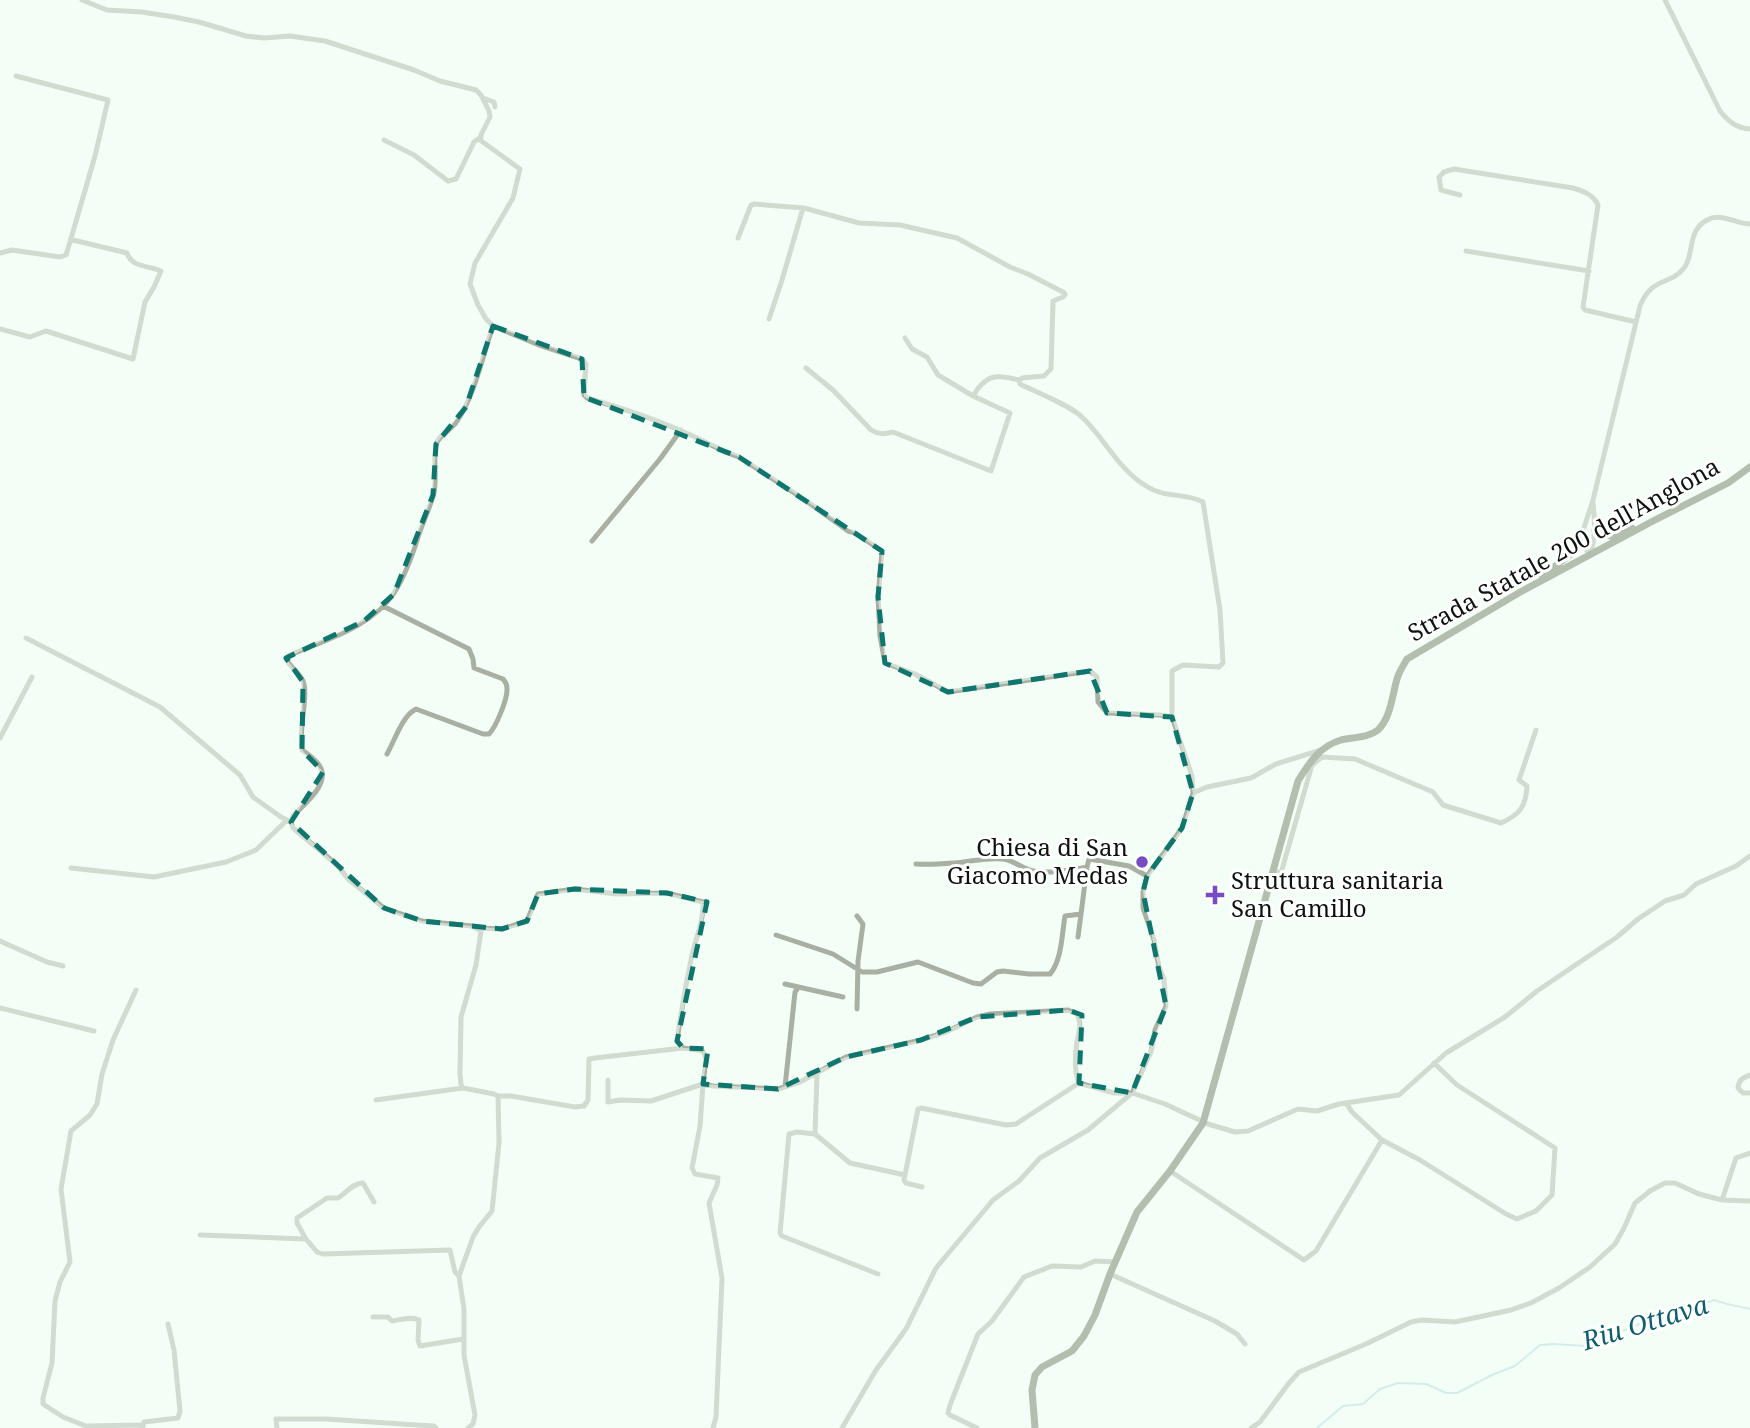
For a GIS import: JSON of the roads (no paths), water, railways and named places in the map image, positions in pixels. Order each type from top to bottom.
[{"type":"main road","name":"Strada Statale 200 dell'Anglona","points":[[1321,750],[1338,741],[1371,734],[1379,729],[1387,717],[1398,675],[1407,659],[1522,591],[1728,483],[1750,467]]},
{"type":"main road","points":[[1595,530],[1610,536],[1653,521]]},
{"type":"main road","points":[[1522,591],[1570,555],[1580,540]]},
{"type":"main road","points":[[1035,1428],[1032,1390],[1035,1375],[1042,1367],[1072,1351],[1084,1336],[1137,1212],[1203,1123],[1298,780],[1309,762],[1321,750]]},
{"type":"street","points":[[82,0],[107,10],[174,17],[246,36],[290,36],[325,41],[440,81],[475,90],[489,111],[490,117],[481,137],[474,142],[456,179],[448,181],[414,155],[384,140]]},
{"type":"street","points":[[1665,0],[1720,111],[1728,121],[1750,129]]},
{"type":"street","points":[[0,253],[12,250],[66,256],[108,100],[16,76]]},
{"type":"street","points":[[482,97],[494,102],[495,107]]},
{"type":"street","points":[[481,137],[480,140],[484,144],[520,169],[513,198],[475,263],[470,284],[486,320],[493,326],[539,345],[582,359],[586,364],[584,395],[587,398],[681,430],[739,457],[882,551],[878,597],[880,636],[885,663],[915,674],[948,692],[1090,671],[1097,677],[1098,702],[1107,713],[1172,717]]},
{"type":"street","points":[[1460,195],[1441,190],[1439,177],[1444,172],[1454,169],[1573,188],[1596,200],[1598,205],[1583,307],[1585,310],[1636,322]]},
{"type":"street","points":[[738,238],[751,205],[803,208],[859,223],[900,225],[957,238],[1063,292],[1063,297],[1053,301],[1051,369],[1044,376],[1019,380],[1003,376],[988,378],[979,385],[973,396]]},
{"type":"street","points":[[769,319],[803,208]]},
{"type":"street","points":[[1590,555],[1580,540],[1593,500],[1640,306],[1648,290],[1677,275],[1686,266],[1691,240],[1704,222],[1724,217],[1750,224]]},
{"type":"street","points":[[0,329],[30,337],[46,331],[133,359],[145,302],[161,271],[134,264],[129,261],[127,253],[73,240],[70,242]]},
{"type":"street","points":[[1466,250],[1589,271]]},
{"type":"street","points":[[71,868],[154,877],[226,862],[256,850],[289,821],[318,788],[323,772],[318,762],[302,750],[300,739],[305,692],[303,682],[286,659],[363,621],[394,594],[410,562],[433,495],[436,480],[436,444],[455,424],[466,407],[493,326]]},
{"type":"street","points":[[806,368],[834,391],[871,430],[886,434],[893,432],[991,471],[1010,413],[973,396],[938,375],[927,357],[912,349],[905,338]]},
{"type":"street","points":[[842,1428],[876,1370],[906,1329],[936,1268],[993,1200],[1018,1181],[1040,1158],[1088,1130],[1132,1093],[1151,1052],[1155,1030],[1166,1006],[1164,979],[1143,908],[1143,892],[1147,876],[1182,828],[1193,793],[1192,776],[1172,717],[1172,671],[1183,664],[1219,667],[1223,663],[1220,610],[1203,502],[1195,498],[1165,495],[1145,486],[1126,469],[1082,416],[1020,384],[1019,380]]},
{"type":"street","points":[[592,541],[681,430]]},
{"type":"street","points":[[1590,555],[1595,530],[1593,500]]},
{"type":"street","points":[[383,606],[469,649],[474,668],[503,678],[507,687],[495,726],[489,734],[416,709],[410,712],[387,754]]},
{"type":"street","points":[[26,638],[160,707],[240,775],[253,797],[289,821],[293,828],[336,864],[348,879],[384,908],[422,921],[502,929],[527,921],[538,894],[575,889],[616,894],[667,893],[704,901],[704,912],[685,984],[677,1041],[683,1048]]},
{"type":"street","points":[[0,738],[32,677]]},
{"type":"street","points":[[1274,871],[1281,873],[1312,765],[1322,757],[1355,758],[1433,792],[1443,805],[1501,823],[1517,816],[1526,796],[1527,786],[1519,780],[1536,730]]},
{"type":"street","points":[[1193,793],[1207,787],[1251,778],[1276,764],[1321,750]]},
{"type":"street","points":[[922,1187],[904,1180],[918,1110],[921,1108],[1006,1125],[1016,1124],[1079,1083],[1114,1093],[1132,1093],[1166,1104],[1203,1123],[1235,1132],[1248,1131],[1298,1109],[1317,1111],[1346,1103],[1399,1095],[1446,1053],[1505,1017],[1638,919],[1665,901],[1684,895],[1696,884],[1736,866],[1750,856]]},
{"type":"street","points":[[916,864],[954,863],[981,858],[1004,859],[1031,871],[1087,867]]},
{"type":"street","points":[[1078,937],[1089,859],[1129,866],[1147,876]]},
{"type":"street","points":[[776,935],[832,954],[862,972],[877,972],[918,962],[981,984],[997,972],[1003,971],[1050,974],[1058,957],[1065,916],[1080,914]]},
{"type":"street","points":[[857,916],[863,923],[858,970],[858,1009]]},
{"type":"street","points":[[463,1088],[460,1073],[461,1017],[476,965],[481,930],[478,928]]},
{"type":"street","points":[[0,941],[47,962],[63,966]]},
{"type":"street","points":[[785,984],[843,997]]},
{"type":"street","points":[[785,1087],[795,992],[798,988]]},
{"type":"street","points":[[136,990],[113,1040],[102,1074],[97,1104],[90,1115],[71,1131],[61,1189],[70,1262],[60,1282],[55,1301],[52,1363],[43,1404],[63,1417],[86,1426],[143,1427],[144,1423],[178,1418],[180,1411],[174,1350],[168,1324]]},
{"type":"street","points":[[0,1008],[94,1031]]},
{"type":"street","points":[[608,1080],[608,1102],[651,1101],[703,1084],[778,1089],[817,1074],[845,1056],[921,1040],[977,1017],[1068,1010],[1077,1014],[1081,1021],[1076,1045],[1076,1075],[1079,1083]]},
{"type":"street","points":[[376,1101],[463,1088],[498,1096],[584,1106],[588,1100],[589,1059],[683,1048],[703,1051],[706,1059],[700,1126],[692,1168],[695,1174],[718,1178],[709,1203],[722,1278],[720,1359],[713,1428]]},
{"type":"street","points":[[1346,1103],[1382,1140],[1517,1219],[1536,1211],[1552,1195],[1555,1148],[1457,1085],[1434,1063]]},
{"type":"street","points":[[815,1134],[817,1074]]},
{"type":"street","points":[[1750,1075],[1742,1078],[1738,1087],[1743,1093],[1750,1093]]},
{"type":"street","points":[[468,1428],[473,1424],[475,1415],[464,1355],[464,1309],[459,1276],[473,1237],[492,1211],[499,1143],[498,1096]]},
{"type":"street","points":[[1207,1111],[1208,1120],[1218,1128]]},
{"type":"street","points":[[1196,1134],[1207,1127],[1218,1128]]},
{"type":"street","points":[[878,1274],[780,1233],[789,1134],[815,1134],[850,1163],[905,1175]]},
{"type":"street","points":[[1170,1171],[1304,1260],[1316,1251],[1382,1140]]},
{"type":"street","points":[[1722,1200],[1735,1158],[1750,1153]]},
{"type":"street","points":[[374,1202],[363,1183],[359,1183],[338,1198],[327,1198],[297,1218],[297,1223],[306,1239],[317,1252],[323,1254],[450,1250],[455,1272],[459,1276]]},
{"type":"street","points":[[1251,1428],[1260,1422],[1300,1372],[1411,1322],[1455,1322],[1511,1310],[1559,1288],[1590,1267],[1615,1244],[1635,1203],[1650,1191],[1665,1184],[1675,1184],[1722,1200],[1750,1201]]},
{"type":"street","points":[[200,1235],[306,1239]]},
{"type":"street","points":[[977,1428],[950,1415],[950,1405],[978,1334],[992,1321],[1024,1277],[1052,1266],[1081,1267],[1095,1261],[1116,1262]]},
{"type":"street","points":[[1110,1274],[1215,1321],[1237,1334],[1245,1344]]},
{"type":"street","points":[[373,1317],[388,1317],[392,1321],[416,1318],[419,1320],[418,1340],[421,1346],[463,1339]]},
{"type":"street","points":[[276,1428],[276,1419],[304,1419],[436,1428]]},
{"type":"waterway","name":"Riu Ottava","points":[[1317,1428],[1343,1406],[1363,1404],[1380,1389],[1398,1383],[1426,1384],[1446,1393],[1457,1393],[1515,1366],[1540,1345],[1586,1346],[1652,1319],[1679,1313],[1714,1300],[1750,1309]]},
{"type":"place","name":"Chiesa di San Giacomo Medas","points":[[1142,862]]},
{"type":"place","name":"Struttura sanitaria San Camillo","points":[[1215,895]]}]
